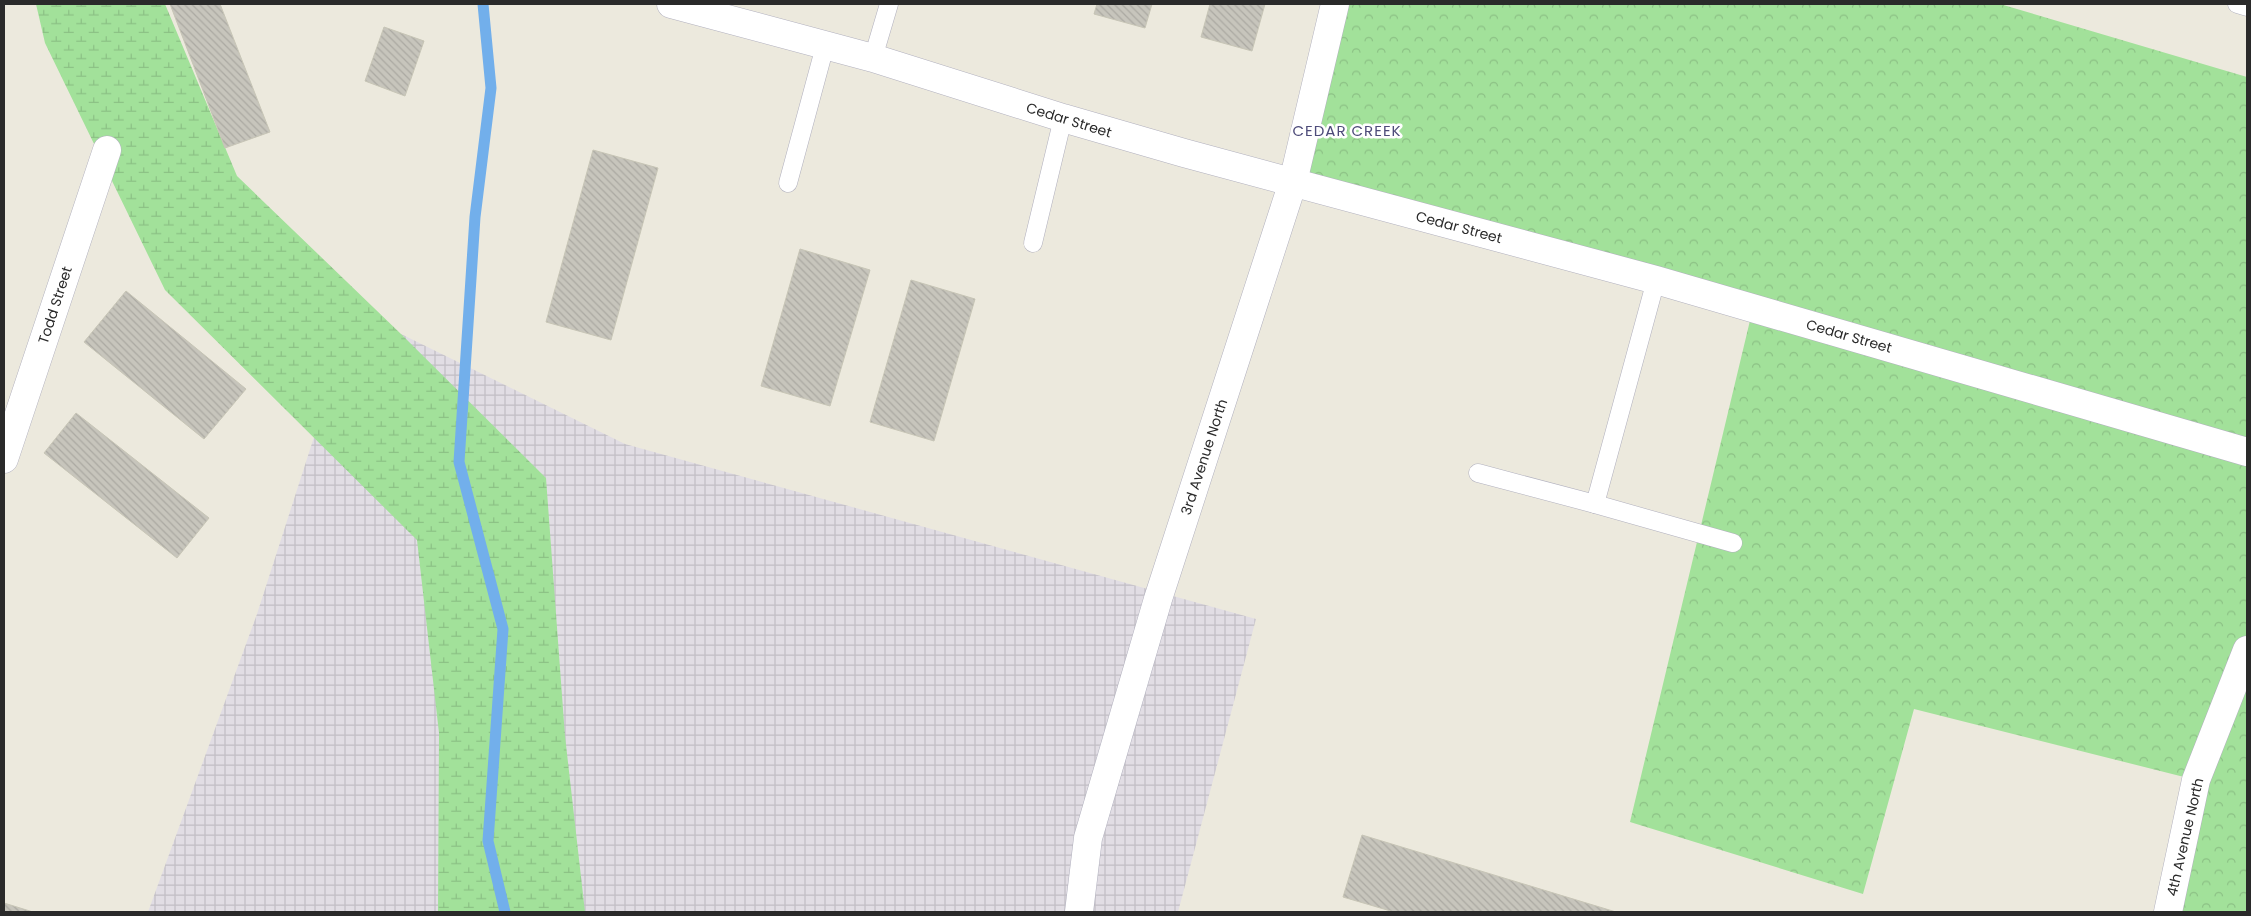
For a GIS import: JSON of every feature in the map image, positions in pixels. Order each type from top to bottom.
[{"type":"street","name":"Cedar Street","points":[[671,4],[873,58],[1063,118],[1656,280],[2247,452]]},
{"type":"street","name":"3rd Avenue North","points":[[1079,912],[1088,838],[1158,599],[1293,182],[1335,4]]},
{"type":"street","name":"Todd Street","points":[[4,459],[106,150]]},
{"type":"street","name":"4th Avenue North","points":[[2168,912],[2196,780],[2247,650]]},
{"type":"lane","points":[[873,58],[889,4]]},
{"type":"lane","points":[[2237,4],[2247,7]]},
{"type":"lane","points":[[788,183],[825,46]]},
{"type":"lane","points":[[1033,243],[1063,118]]},
{"type":"lane","points":[[1595,504],[1656,280]]},
{"type":"lane","points":[[1478,473],[1733,542]]},
{"type":"shaded area","points":[[401,334],[625,444],[1256,619],[1178,912],[148,912],[257,614],[314,437]]},
{"type":"green space","points":[[36,4],[165,4],[237,176],[401,334],[546,478],[565,736],[585,912],[438,912],[439,733],[417,540],[165,290],[45,43]]},
{"type":"green space","points":[[1335,4],[2000,4],[2247,77],[2247,912],[2168,912],[2196,780],[1914,709],[1863,894],[1630,822],[1753,308],[1293,182]]},
{"type":"building","points":[[170,4],[220,4],[270,132],[225,148]]},
{"type":"building","points":[[1097,4],[1152,4],[1145,28],[1094,14]]},
{"type":"building","points":[[1210,4],[1265,4],[1252,51],[1201,37]]},
{"type":"building","points":[[384,27],[424,41],[405,96],[365,81]]},
{"type":"building","points":[[593,150],[658,168],[611,340],[546,322]]},
{"type":"building","points":[[800,249],[870,270],[830,406],[761,386]]},
{"type":"building","points":[[911,280],[975,299],[934,441],[870,422]]},
{"type":"building","points":[[126,291],[246,389],[204,439],[84,342]]},
{"type":"building","points":[[76,413],[209,518],[177,558],[44,453]]},
{"type":"building","points":[[1362,835],[1616,912],[1394,912],[1343,897]]},
{"type":"building","points":[[4,903],[33,912],[4,912]]},
{"type":"waterway","points":[[483,4],[491,88],[475,217],[459,462],[503,629],[488,841],[505,912]]},
{"type":"district","name":"CEDAR CREEK","points":[[1347,130]]}]
